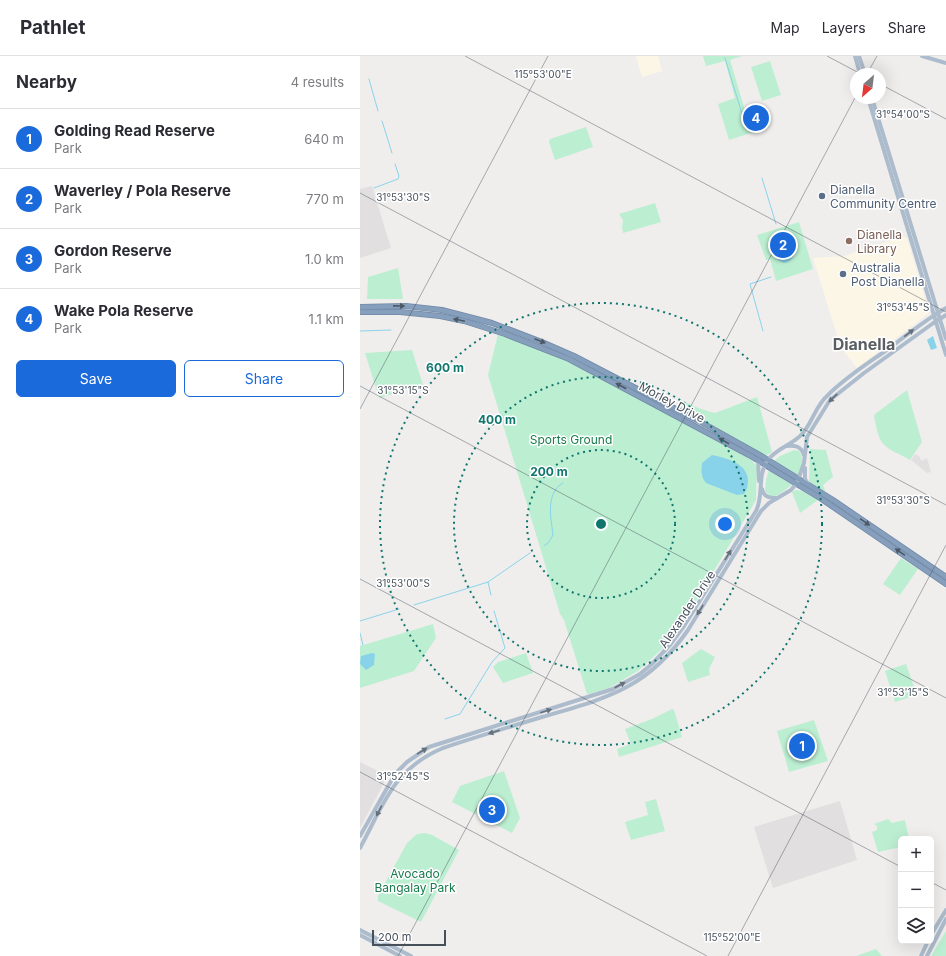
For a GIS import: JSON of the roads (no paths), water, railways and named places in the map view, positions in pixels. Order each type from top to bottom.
[{"type":"highway","name":"Morley Drive","points":[[360,307],[406,306],[438,310],[478,318],[504,327],[574,356],[731,438],[798,482],[946,584]]},
{"type":"highway","name":"Morley Drive","points":[[360,312],[400,312],[440,316],[478,325],[505,334],[569,359],[758,460],[766,462]]},
{"type":"highway","name":"Morley Drive","points":[[798,482],[809,485],[946,577]]},
{"type":"highway","points":[[932,574],[935,570]]},
{"type":"main road","points":[[855,56],[858,68]]},
{"type":"main road","points":[[859,56],[863,68]]},
{"type":"main road","points":[[922,56],[946,63]]},
{"type":"main road","points":[[930,56],[937,60]]},
{"type":"main road","points":[[870,104],[936,314],[946,339]]},
{"type":"main road","points":[[874,104],[936,314]]},
{"type":"main road","points":[[766,462],[773,454],[803,433],[816,411],[828,395],[855,372],[946,308]]},
{"type":"main road","points":[[798,482],[804,461],[806,437],[830,400],[864,373],[946,315]]},
{"type":"main road","points":[[938,320],[946,355]]},
{"type":"main road","points":[[786,446],[798,447],[802,450],[805,479],[809,485]]},
{"type":"main road","points":[[758,460],[759,479],[763,494],[777,498]]},
{"type":"main road","name":"Alexander Drive","points":[[360,836],[395,774],[407,762],[429,747],[613,689],[640,674],[652,664],[670,645],[684,626],[753,515],[759,503],[762,473],[766,462]]},
{"type":"main road","name":"Alexander Drive","points":[[360,848],[392,788],[405,772],[419,760],[443,748],[607,697],[651,672],[680,642],[761,511],[777,498],[791,490],[798,482]]},
{"type":"main road","points":[[934,930],[946,910]]},
{"type":"main road","points":[[927,956],[946,919]]},
{"type":"main road","points":[[360,930],[411,956]]},
{"type":"main road","points":[[360,935],[400,956]]},
{"type":"main road","points":[[921,956],[927,944]]},
{"type":"water","points":[[782,241],[791,244],[794,251],[792,258],[784,263],[778,260],[774,251],[776,244]]},
{"type":"water","points":[[933,336],[937,348],[931,350],[927,340]]},
{"type":"water","points":[[712,455],[735,462],[744,469],[748,480],[744,494],[737,495],[706,483],[702,474],[702,463]]},
{"type":"water","points":[[372,653],[375,654],[374,665],[366,670],[360,664],[361,656]]},
{"type":"waterway","points":[[725,58],[743,117]]},
{"type":"waterway","points":[[369,79],[378,111]]},
{"type":"waterway","points":[[382,121],[392,153]]},
{"type":"waterway","points":[[374,188],[398,179],[399,176],[395,164]]},
{"type":"waterway","points":[[762,178],[776,224]]},
{"type":"waterway","points":[[763,331],[750,284],[771,277]]},
{"type":"waterway","points":[[360,331],[391,330]]},
{"type":"waterway","points":[[544,546],[549,542],[553,535],[550,506],[551,499],[557,487],[563,483]]},
{"type":"waterway","points":[[414,605],[488,582],[530,553]]},
{"type":"waterway","points":[[488,582],[491,595]]},
{"type":"waterway","points":[[360,621],[399,609]]},
{"type":"waterway","points":[[445,719],[460,714],[492,662],[505,648],[494,611]]},
{"type":"waterway","points":[[360,633],[363,645]]},
{"type":"place","name":"Wake Pola Reserve","points":[[756,118]]},
{"type":"place","name":"Dianella Community Centre","points":[[822,196]]},
{"type":"place","name":"Dianella Library","points":[[849,241]]},
{"type":"place","name":"Waverley / Pola Reserve","points":[[783,245]]},
{"type":"place","name":"Australia Post Dianella","points":[[843,274]]},
{"type":"place","name":"Golding Read Reserve","points":[[802,746]]},
{"type":"place","name":"Gordon Reserve","points":[[492,810]]},
{"type":"district","name":"Dianella","points":[[864,344]]},
{"type":"park label","name":"Sports Ground","points":[[571,439]]},
{"type":"park label","name":"Avocado Bangalay Park","points":[[415,880]]}]
